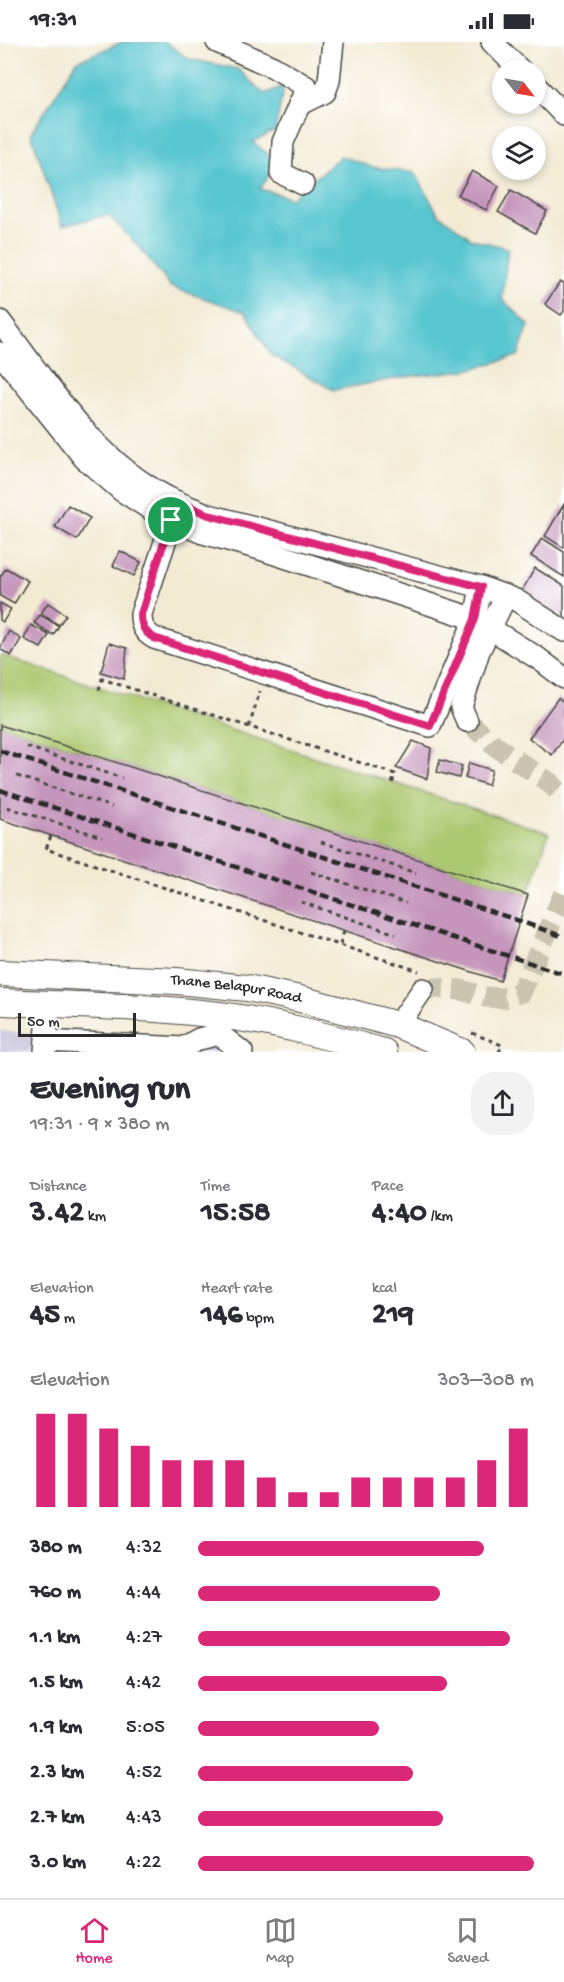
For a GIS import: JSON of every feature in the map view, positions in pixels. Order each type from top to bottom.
[{"type":"main road","name":"Thane Belapur Road","points":[[0,973],[177,981],[247,987],[465,1042]]},
{"type":"main road","name":"Thane Belapur Road","points":[[0,1002],[175,1010],[219,1034],[293,1027],[380,1052]]},
{"type":"street","points":[[217,42],[307,87],[283,142],[281,173],[303,184]]},
{"type":"street","points":[[299,105],[325,92],[329,81],[333,42]]},
{"type":"street","points":[[492,42],[510,60]]},
{"type":"street","points":[[546,96],[564,115]]},
{"type":"street","points":[[0,321],[97,444],[133,476],[166,497],[175,511],[203,533],[263,550],[483,624],[539,659],[564,678]]},
{"type":"street","points":[[0,353],[84,458],[122,491],[158,514],[175,511],[209,515],[481,587],[516,600],[564,631]]},
{"type":"street","points":[[175,511],[141,614],[143,628],[154,638],[430,726],[483,624],[506,596]]},
{"type":"street","points":[[467,721],[460,707],[479,651],[483,624],[481,587]]},
{"type":"street","points":[[398,1026],[422,981]]},
{"type":"street","points":[[49,1004],[46,1047],[183,1048],[199,1039],[219,1034],[242,1052]]},
{"type":"path","points":[[249,727],[266,674]]},
{"type":"path","points":[[99,690],[102,679],[395,774],[392,784]]},
{"type":"path","points":[[27,747],[122,778]]},
{"type":"path","points":[[17,776],[112,807]]},
{"type":"path","points":[[7,807],[102,837]]},
{"type":"path","points":[[51,836],[46,849],[339,945],[422,981]]},
{"type":"path","points":[[321,842],[416,873]]},
{"type":"path","points":[[311,872],[406,903]]},
{"type":"path","points":[[302,902],[396,934]]},
{"type":"path","points":[[339,945],[344,931]]},
{"type":"path","points":[[465,1042],[502,1045],[499,1052]]},
{"type":"shaded area","points":[[0,1031],[227,1045],[257,1052],[0,1052]]},
{"type":"green space","points":[[0,655],[549,833],[528,895],[0,725]]},
{"type":"water","points":[[122,42],[165,42],[189,59],[238,69],[264,94],[284,86],[275,131],[253,142],[278,162],[260,189],[291,198],[341,156],[372,167],[415,173],[438,214],[472,239],[508,248],[502,299],[529,325],[518,356],[467,370],[404,377],[334,390],[271,355],[245,312],[171,287],[140,248],[108,215],[62,226],[31,133],[77,61]]},
{"type":"building","points":[[472,171],[499,186],[486,210],[458,195]]},
{"type":"building","points":[[511,190],[547,211],[535,233],[498,212]]},
{"type":"building","points":[[560,282],[564,284],[564,311],[561,315],[545,304]]},
{"type":"building","points":[[564,504],[564,548],[545,536]]},
{"type":"building","points":[[68,505],[90,518],[77,540],[55,527]]},
{"type":"building","points":[[542,538],[564,552],[564,577],[531,556]]},
{"type":"building","points":[[120,551],[141,562],[134,576],[113,566]]},
{"type":"building","points":[[6,568],[28,581],[14,604],[0,596],[0,577]]},
{"type":"building","points":[[535,568],[564,586],[564,618],[521,592]]},
{"type":"building","points":[[0,603],[11,609],[3,622],[0,620]]},
{"type":"building","points":[[48,603],[66,615],[59,625],[41,613]]},
{"type":"building","points":[[40,615],[59,626],[53,635],[34,623]]},
{"type":"building","points":[[31,625],[49,635],[41,648],[24,639]]},
{"type":"building","points":[[9,631],[21,639],[11,656],[0,649]]},
{"type":"building","points":[[109,643],[127,648],[124,679],[101,672]]},
{"type":"building","points":[[558,698],[564,702],[564,738],[552,755],[529,738]]},
{"type":"building","points":[[0,725],[528,895],[500,981],[0,819]]},
{"type":"building","points":[[413,741],[431,748],[427,779],[396,768]]},
{"type":"building","points":[[440,760],[462,766],[459,778],[437,772]]},
{"type":"building","points":[[469,763],[492,770],[488,785],[465,778]]},
{"type":"tunnel","points":[[467,721],[498,748],[550,783],[564,797]]},
{"type":"tunnel","points":[[423,989],[461,990],[485,997],[504,998],[521,992],[564,893]]},
{"type":"railway","points":[[0,751],[564,937]]},
{"type":"railway","points":[[0,790],[564,974]]},
{"type":"route","points":[[179,502],[209,515],[481,587],[475,619],[430,726],[147,634],[143,628],[141,614],[171,520],[179,502]]}]
